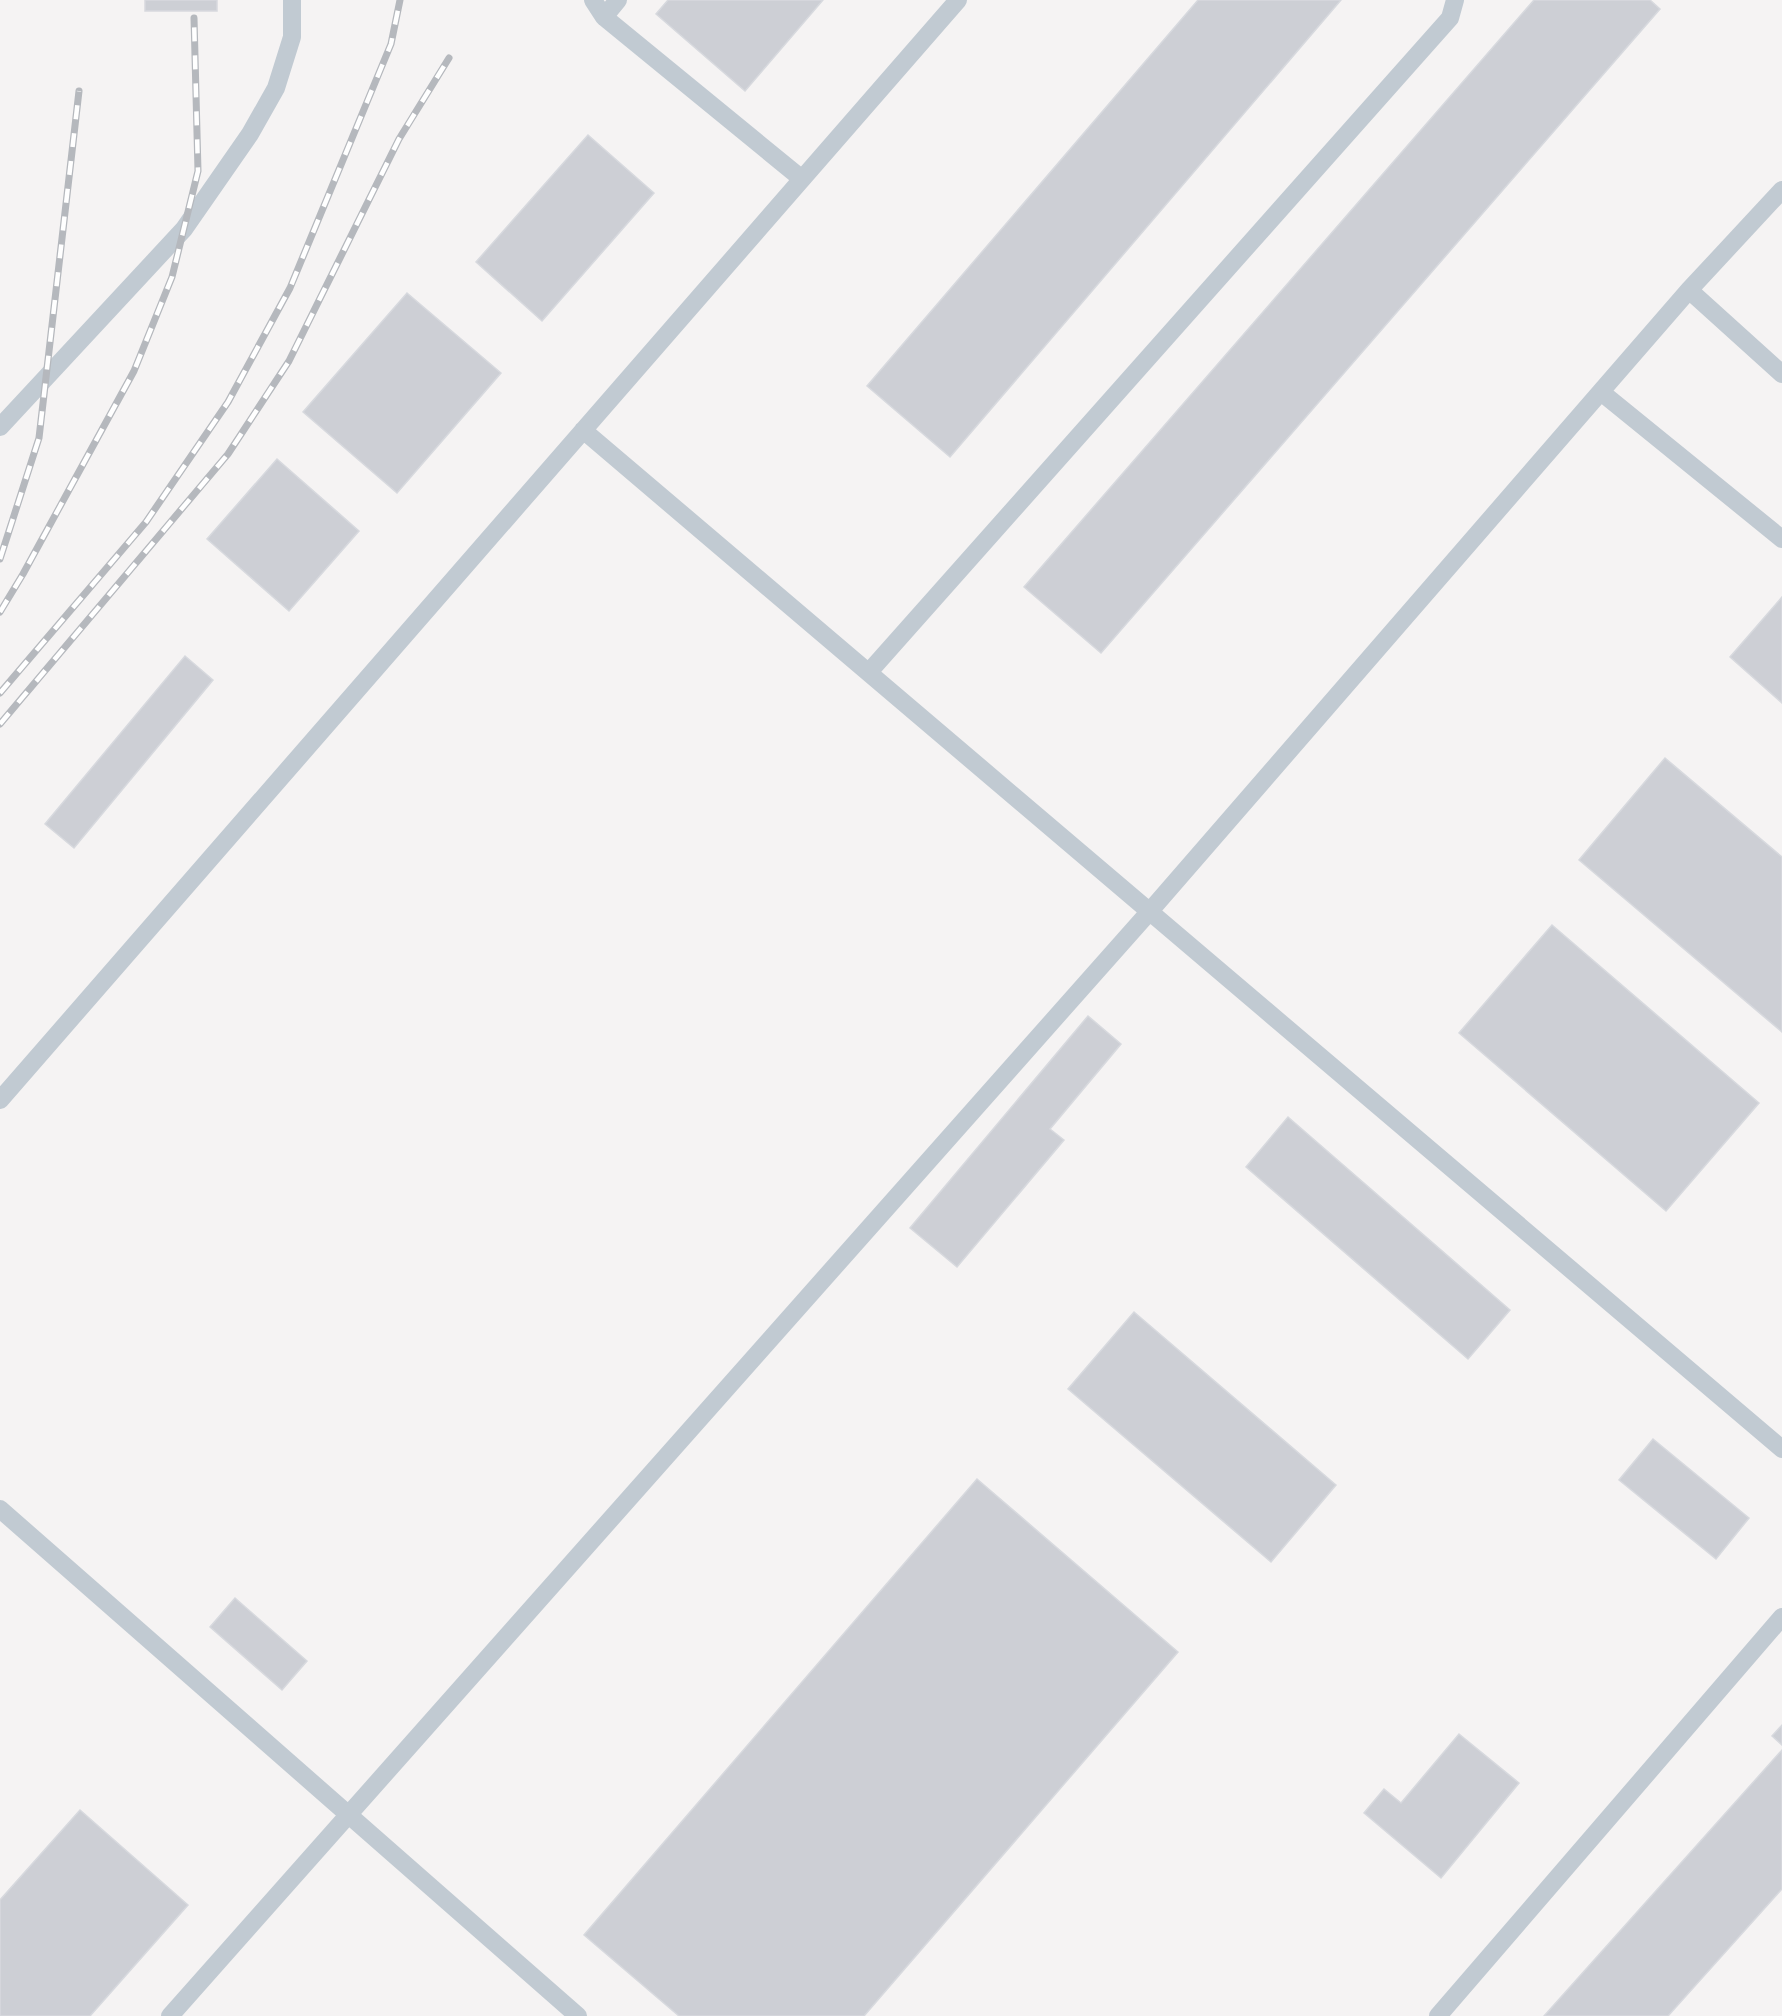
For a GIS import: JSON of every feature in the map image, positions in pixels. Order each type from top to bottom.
[{"type":"lane","points":[[0,427],[184,229],[250,134],[276,88],[292,37],[292,0]]},
{"type":"lane","points":[[593,0],[604,17],[802,179]]},
{"type":"lane","points":[[604,17],[618,0]]},
{"type":"lane","points":[[0,1100],[958,0]]},
{"type":"lane","points":[[869,672],[1450,18],[1455,0]]},
{"type":"lane","points":[[170,2016],[1150,912],[1689,290],[1782,190]]},
{"type":"lane","points":[[1689,290],[1782,374]]},
{"type":"lane","points":[[1601,392],[1782,539]]},
{"type":"lane","points":[[583,430],[1782,1449]]},
{"type":"lane","points":[[0,1509],[578,2016]]},
{"type":"lane","points":[[1438,2016],[1782,1617]]},
{"type":"building","points":[[145,0],[217,0],[217,11],[145,11]]},
{"type":"building","points":[[668,0],[823,0],[745,91],[656,14]]},
{"type":"building","points":[[1198,0],[1341,0],[950,457],[867,386]]},
{"type":"building","points":[[1534,0],[1650,0],[1660,9],[1101,653],[1024,587]]},
{"type":"building","points":[[588,135],[654,193],[542,321],[476,262]]},
{"type":"building","points":[[407,293],[501,373],[397,493],[303,412]]},
{"type":"building","points":[[277,459],[359,531],[289,611],[207,539]]},
{"type":"building","points":[[1782,597],[1782,703],[1730,657]]},
{"type":"building","points":[[185,656],[213,680],[74,848],[45,824]]},
{"type":"building","points":[[1665,758],[1782,857],[1782,1032],[1579,860]]},
{"type":"building","points":[[1552,925],[1759,1103],[1666,1211],[1459,1033]]},
{"type":"building","points":[[1088,1016],[1121,1044],[1050,1129],[1064,1140],[957,1267],[910,1228]]},
{"type":"building","points":[[1288,1117],[1510,1310],[1468,1359],[1246,1167]]},
{"type":"building","points":[[1134,1312],[1336,1485],[1271,1562],[1068,1389]]},
{"type":"building","points":[[1653,1439],[1749,1518],[1716,1559],[1619,1480]]},
{"type":"building","points":[[977,1479],[1178,1652],[864,2016],[679,2016],[584,1935]]},
{"type":"building","points":[[235,1598],[307,1661],[282,1690],[210,1627]]},
{"type":"building","points":[[1782,1725],[1782,1745],[1772,1736]]},
{"type":"building","points":[[1459,1734],[1519,1783],[1441,1878],[1364,1813],[1384,1789],[1401,1803]]},
{"type":"building","points":[[1782,1750],[1782,1889],[1668,2016],[1544,2016]]},
{"type":"building","points":[[80,1810],[188,1905],[90,2016],[0,2016],[0,1900]]},
{"type":"railway","points":[[0,693],[146,522],[228,402],[290,288],[391,44],[400,0]]},
{"type":"railway","points":[[0,612],[134,371],[172,277],[198,171],[194,18]]},
{"type":"railway","points":[[0,724],[228,454],[289,361],[399,139],[449,58]]},
{"type":"railway","points":[[0,559],[39,438],[79,91]]}]
